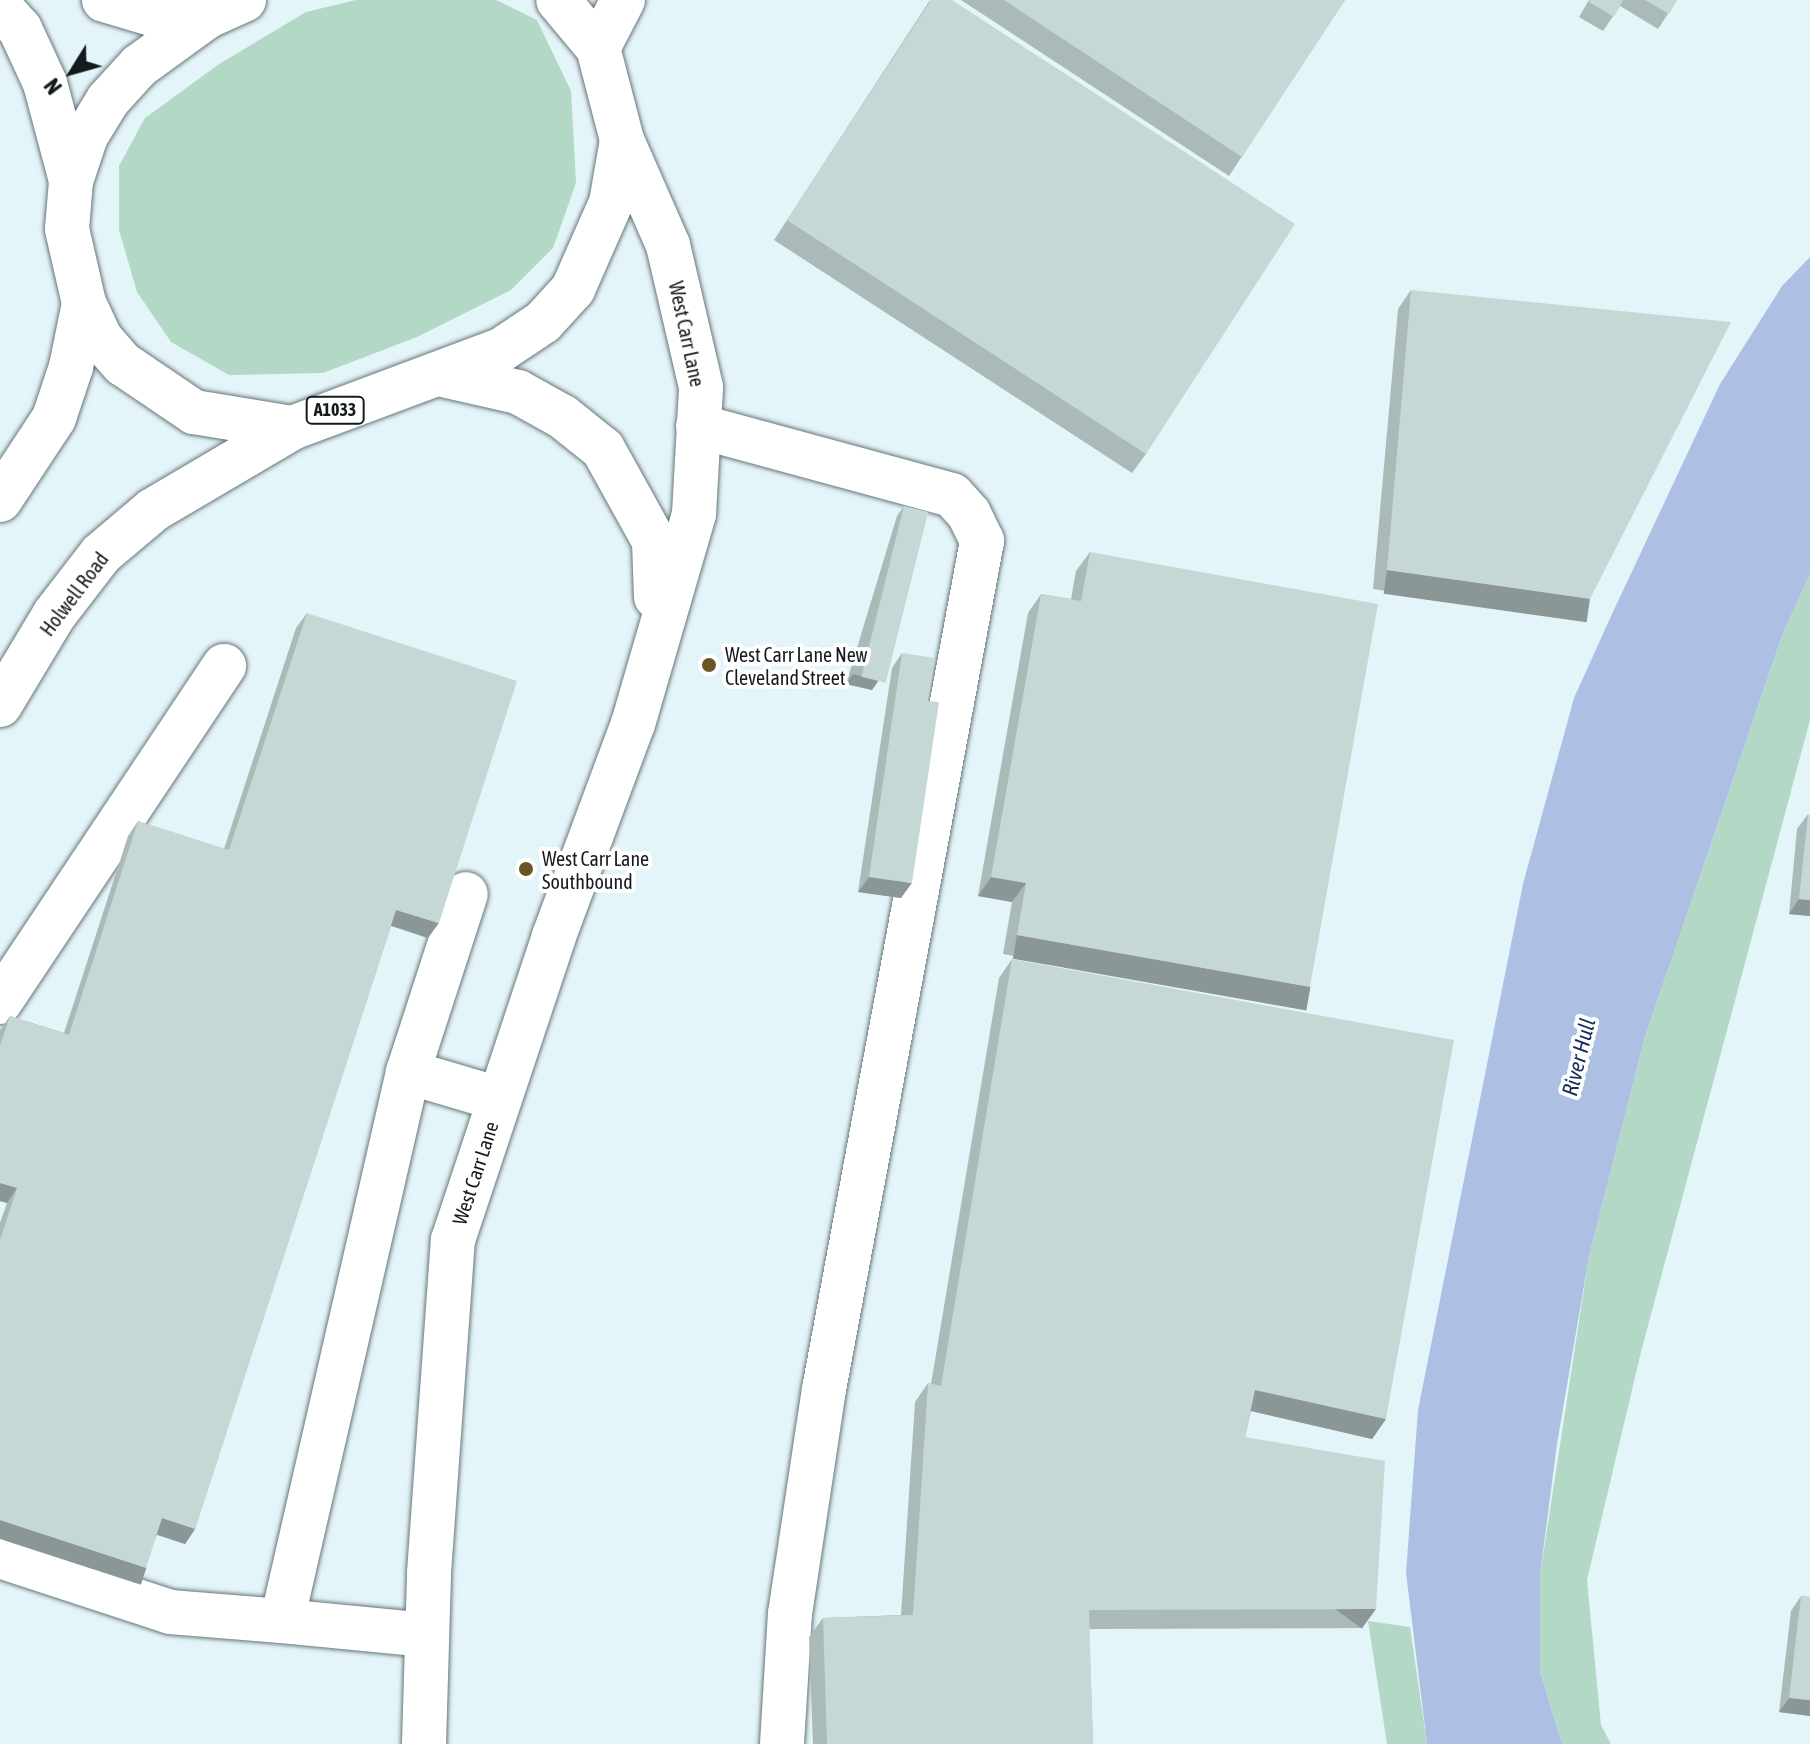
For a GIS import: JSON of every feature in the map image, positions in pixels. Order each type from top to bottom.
[{"type":"main road","points":[[104,0],[152,14],[226,8]]},
{"type":"main road","name":"A1033","points":[[226,8],[139,66],[108,100],[86,136],[71,181],[67,229],[84,303],[100,338],[155,389],[194,412],[292,428],[443,375],[511,343],[543,322],[573,289],[611,203],[622,140],[598,48],[558,0]]},
{"type":"main road","points":[[598,48],[623,0]]},
{"type":"main road","points":[[0,7],[20,29],[45,83],[71,181]]},
{"type":"main road","name":"West Carr Lane","points":[[424,1744],[427,1635],[453,1240],[499,1099],[633,724],[658,628],[694,514],[701,387],[668,245],[622,140]]},
{"type":"main road","name":"A1033","points":[[0,500],[54,418],[71,367],[84,303]]},
{"type":"main road","name":"West Carr Lane","points":[[443,375],[518,392],[563,417],[603,449],[654,541],[658,628]]},
{"type":"main road","points":[[698,426],[952,495],[969,514],[982,541],[824,1389],[790,1613],[782,1744]]},
{"type":"main road","name":"Holwell Road","points":[[0,705],[54,615],[101,554],[153,510],[292,428]]},
{"type":"main road","points":[[0,1002],[224,666]]},
{"type":"main road","points":[[282,1621],[408,1072],[466,894]]},
{"type":"main road","points":[[408,1072],[499,1099]]},
{"type":"main road","points":[[0,1556],[170,1612],[427,1635]]},
{"type":"green space","points":[[356,0],[496,0],[537,20],[571,91],[576,183],[553,248],[511,290],[417,337],[323,373],[229,375],[171,342],[137,292],[119,230],[119,166],[145,118],[219,64],[306,12]]},
{"type":"green space","points":[[1810,574],[1810,720],[1641,1352],[1587,1580],[1601,1725],[1611,1744],[1562,1744],[1540,1671],[1540,1575],[1589,1256],[1645,1037],[1783,633]]},
{"type":"green space","points":[[1368,1621],[1410,1627],[1427,1744],[1387,1744]]},
{"type":"water","name":"River Hull","points":[[1810,257],[1810,574],[1783,633],[1645,1037],[1589,1256],[1557,1444],[1540,1575],[1540,1671],[1562,1744],[1427,1744],[1406,1573],[1418,1410],[1523,884],[1574,698],[1612,614],[1720,384],[1782,286]]},
{"type":"building","points":[[931,0],[952,0],[1295,224],[1146,454],[787,220]]},
{"type":"building","points":[[1004,0],[1345,0],[1242,157]]},
{"type":"building","points":[[1590,0],[1623,0],[1614,17]]},
{"type":"building","points":[[1645,0],[1677,0],[1669,14]]},
{"type":"building","points":[[1411,290],[1731,322],[1590,599],[1387,570]]},
{"type":"building","points":[[904,506],[928,512],[886,683],[861,677]]},
{"type":"building","points":[[1090,552],[1378,604],[1310,987],[1017,935],[1026,883],[991,877],[1041,594],[1081,601]]},
{"type":"building","points":[[307,613],[517,681],[439,923],[396,910],[195,1529],[162,1518],[146,1568],[0,1520],[0,1240],[17,1188],[0,1183],[0,1046],[10,1016],[69,1035],[138,821],[229,850]]},
{"type":"building","points":[[902,653],[934,658],[928,701],[939,702],[912,883],[869,877]]},
{"type":"building","points":[[1810,815],[1810,900],[1799,899]]},
{"type":"building","points":[[1012,959],[1454,1040],[1386,1419],[1255,1390],[1245,1437],[1385,1461],[1376,1609],[1089,1610],[1093,1744],[827,1744],[823,1618],[913,1615],[928,1383],[941,1386]]},
{"type":"building","points":[[1801,1596],[1810,1597],[1810,1700],[1789,1698]]},
{"type":"place","name":"West Carr Lane New Cleveland Street","points":[[709,665]]},
{"type":"place","name":"West Carr Lane Southbound","points":[[526,869]]}]
